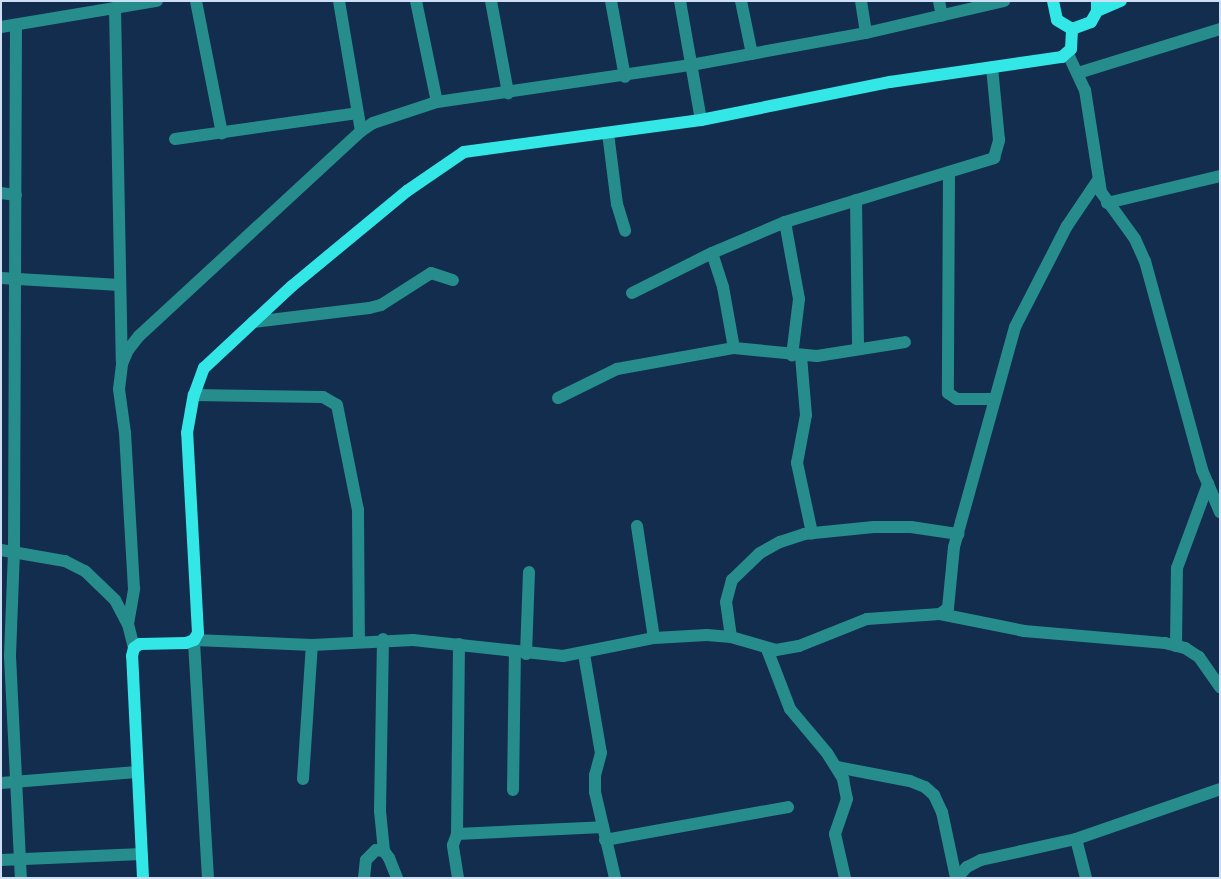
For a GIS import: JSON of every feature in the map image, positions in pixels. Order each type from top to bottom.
[{"type":"main road","points":[[1053,1],[1057,20],[1072,29]]},
{"type":"main road","points":[[1072,29],[1091,22],[1097,6],[1121,1]]},
{"type":"main road","points":[[143,878],[137,772],[134,648],[146,643],[176,644],[194,640],[198,633],[188,433],[194,395],[204,368],[292,286],[408,191],[464,152],[701,120],[890,82],[1068,54],[1072,29]]},
{"type":"street","points":[[1,27],[157,1]]},
{"type":"street","points":[[196,1],[222,134]]},
{"type":"street","points":[[339,1],[361,131]]},
{"type":"street","points":[[416,1],[436,102]]},
{"type":"street","points":[[491,1],[508,93]]},
{"type":"street","points":[[611,1],[625,77]]},
{"type":"street","points":[[680,1],[701,120]]},
{"type":"street","points":[[741,1],[752,54]]},
{"type":"street","points":[[861,1],[866,33]]},
{"type":"street","points":[[939,1],[942,16]]},
{"type":"street","points":[[122,364],[139,336],[361,131],[373,123],[436,102],[625,77],[691,66],[866,33],[1004,1]]},
{"type":"street","points":[[115,8],[122,364],[119,389],[126,450],[134,590],[128,624]]},
{"type":"street","points":[[16,25],[16,195],[7,278],[8,551],[6,656],[21,878]]},
{"type":"street","points":[[1078,73],[1220,29]]},
{"type":"street","points":[[1068,54],[1078,73],[1090,113],[1098,180],[1107,203],[1135,239],[1145,261],[1208,484],[1220,512]]},
{"type":"street","points":[[632,293],[712,253],[786,222],[994,158],[998,152],[999,140],[992,67]]},
{"type":"street","points":[[175,139],[222,134],[357,113]]},
{"type":"street","points":[[608,133],[616,204],[625,231]]},
{"type":"street","points":[[949,172],[948,393],[957,400],[995,399]]},
{"type":"street","points":[[1107,203],[1220,176]]},
{"type":"street","points":[[940,614],[948,608],[951,600],[958,534],[1021,313],[1067,226],[1098,180]]},
{"type":"street","points":[[1,194],[16,195]]},
{"type":"street","points":[[856,200],[858,349]]},
{"type":"street","points":[[786,222],[799,299],[797,356],[806,415],[797,463],[812,533]]},
{"type":"street","points":[[712,253],[723,287],[734,348]]},
{"type":"street","points":[[253,322],[370,308],[381,305],[431,273],[453,280]]},
{"type":"street","points":[[7,278],[120,285]]},
{"type":"street","points":[[558,398],[616,370],[734,348],[797,356],[905,342]]},
{"type":"street","points":[[194,395],[323,397],[337,405],[344,425],[358,510],[360,641]]},
{"type":"street","points":[[1176,646],[1177,568],[1208,484]]},
{"type":"street","points":[[637,526],[654,638]]},
{"type":"street","points":[[730,637],[726,602],[732,580],[760,553],[780,542],[812,533],[895,526],[958,534]]},
{"type":"street","points":[[8,551],[65,561],[86,571],[115,600],[128,624],[134,648]]},
{"type":"street","points":[[513,790],[520,653],[529,572]]},
{"type":"street","points":[[208,878],[194,640],[312,645],[383,639],[459,644],[520,653],[584,654],[654,638],[730,637],[766,649],[798,646],[867,619],[940,614],[1024,630],[1176,646],[1199,657],[1220,687]]},
{"type":"street","points":[[383,639],[380,811],[384,851],[398,878]]},
{"type":"street","points":[[458,878],[453,845],[458,834],[459,644]]},
{"type":"street","points":[[303,779],[312,645]]},
{"type":"street","points":[[766,649],[790,709],[837,767],[847,799],[835,834],[845,878]]},
{"type":"street","points":[[584,654],[601,753],[594,780],[615,878]]},
{"type":"street","points":[[837,767],[910,781],[925,787],[934,795],[942,812],[956,878]]},
{"type":"street","points":[[1,783],[137,772]]},
{"type":"street","points":[[956,878],[967,867],[981,860],[1076,839],[1220,789]]},
{"type":"street","points":[[606,840],[788,807]]},
{"type":"street","points":[[458,834],[603,827]]},
{"type":"street","points":[[1076,839],[1086,878]]},
{"type":"street","points":[[364,878],[370,853],[384,851]]},
{"type":"street","points":[[1,860],[142,854]]}]
